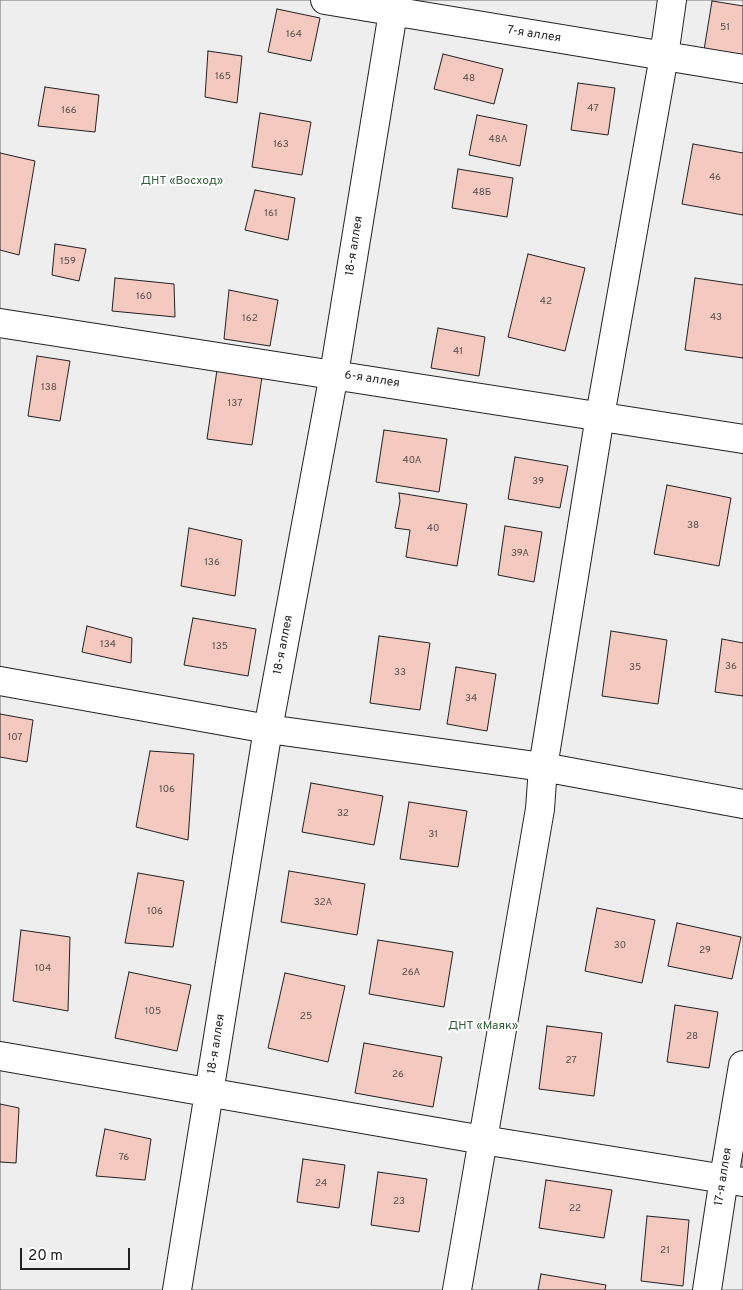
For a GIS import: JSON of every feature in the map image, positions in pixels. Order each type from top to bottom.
[{"type":"street","name":"7-я аллея","points":[[325,0],[394,6],[743,69]]},
{"type":"street","points":[[456,1290],[540,809],[543,767],[600,416],[664,56],[672,0]]},
{"type":"street","name":"18-я аллея","points":[[177,1290],[268,729],[334,374],[394,6]]},
{"type":"street","name":"6-я аллея","points":[[0,323],[743,439]]},
{"type":"street","points":[[0,681],[268,729],[543,767],[743,804]]},
{"type":"street","points":[[0,1056],[483,1140],[733,1180]]},
{"type":"street","name":"17-я аллея","points":[[707,1290],[733,1180],[743,1065]]},
{"type":"green space","name":"ДНТ «Маяк»","points":[[0,0],[743,0],[743,1290],[0,1290]]},
{"type":"building","points":[[712,1],[743,6],[743,57],[704,50]]},
{"type":"building","points":[[277,9],[320,18],[311,61],[268,52]]},
{"type":"building","points":[[208,51],[242,56],[237,103],[205,97]]},
{"type":"building","points":[[443,54],[503,69],[494,104],[434,89]]},
{"type":"building","points":[[578,83],[615,88],[608,135],[571,130]]},
{"type":"building","points":[[45,87],[99,95],[95,132],[38,126]]},
{"type":"building","points":[[260,113],[311,122],[302,175],[252,167]]},
{"type":"building","points":[[477,115],[527,125],[520,166],[469,155]]},
{"type":"building","points":[[693,144],[743,153],[743,215],[682,204]]},
{"type":"building","points":[[0,153],[35,161],[19,255],[0,250]]},
{"type":"building","points":[[458,169],[513,178],[507,217],[452,208]]},
{"type":"building","points":[[255,190],[295,198],[288,240],[245,230]]},
{"type":"building","points":[[55,244],[86,249],[79,281],[52,275]]},
{"type":"building","points":[[528,254],[585,268],[565,351],[508,337]]},
{"type":"building","points":[[115,278],[174,284],[175,317],[112,311]]},
{"type":"building","points":[[695,278],[743,285],[743,358],[685,350]]},
{"type":"building","points":[[229,290],[278,300],[270,346],[224,339]]},
{"type":"building","points":[[438,328],[485,337],[479,376],[431,368]]},
{"type":"building","points":[[37,356],[70,361],[60,421],[28,416]]},
{"type":"building","points":[[218,363],[263,370],[252,445],[207,439]]},
{"type":"building","points":[[384,430],[447,439],[439,492],[376,482]]},
{"type":"building","points":[[515,457],[568,466],[560,508],[508,499]]},
{"type":"building","points":[[667,485],[731,498],[719,566],[654,554]]},
{"type":"building","points":[[399,493],[467,504],[457,566],[406,557],[410,530],[395,528],[400,501]]},
{"type":"building","points":[[505,526],[542,532],[534,582],[498,575]]},
{"type":"building","points":[[189,528],[242,540],[235,596],[181,586]]},
{"type":"building","points":[[193,618],[256,629],[248,676],[184,665]]},
{"type":"building","points":[[87,626],[132,638],[131,663],[82,652]]},
{"type":"building","points":[[611,631],[667,640],[658,704],[602,696]]},
{"type":"building","points":[[379,636],[430,643],[420,710],[370,703]]},
{"type":"building","points":[[722,639],[743,643],[743,696],[715,692]]},
{"type":"building","points":[[456,667],[496,674],[487,731],[447,724]]},
{"type":"building","points":[[0,714],[33,720],[27,762],[0,757]]},
{"type":"building","points":[[150,751],[194,754],[188,840],[136,827]]},
{"type":"building","points":[[311,783],[383,796],[374,845],[302,832]]},
{"type":"building","points":[[409,802],[467,811],[458,867],[400,859]]},
{"type":"building","points":[[289,871],[365,884],[357,935],[281,922]]},
{"type":"building","points":[[138,873],[184,881],[173,947],[125,943]]},
{"type":"building","points":[[597,908],[655,920],[642,983],[585,971]]},
{"type":"building","points":[[677,923],[741,937],[732,979],[668,966]]},
{"type":"building","points":[[21,930],[70,937],[68,1011],[13,1001]]},
{"type":"building","points":[[378,940],[453,952],[444,1007],[369,994]]},
{"type":"building","points":[[129,972],[191,985],[177,1051],[115,1038]]},
{"type":"building","points":[[285,973],[345,986],[328,1062],[268,1048]]},
{"type":"building","points":[[675,1005],[718,1012],[709,1068],[667,1062]]},
{"type":"building","points":[[547,1026],[602,1033],[594,1096],[539,1089]]},
{"type":"building","points":[[364,1043],[442,1057],[433,1107],[355,1093]]},
{"type":"building","points":[[0,1104],[19,1108],[16,1163],[0,1162]]},
{"type":"building","points":[[105,1129],[151,1139],[145,1180],[96,1176]]},
{"type":"building","points":[[303,1159],[345,1165],[339,1208],[297,1202]]},
{"type":"building","points":[[378,1172],[427,1179],[419,1232],[371,1225]]},
{"type":"building","points":[[546,1180],[612,1190],[604,1238],[539,1228]]},
{"type":"building","points":[[647,1216],[689,1220],[683,1286],[641,1281]]},
{"type":"building","points":[[541,1274],[606,1285],[605,1290],[538,1290]]},
{"type":"park label","name":"ДНТ «Восход»","points":[[182,182]]}]
